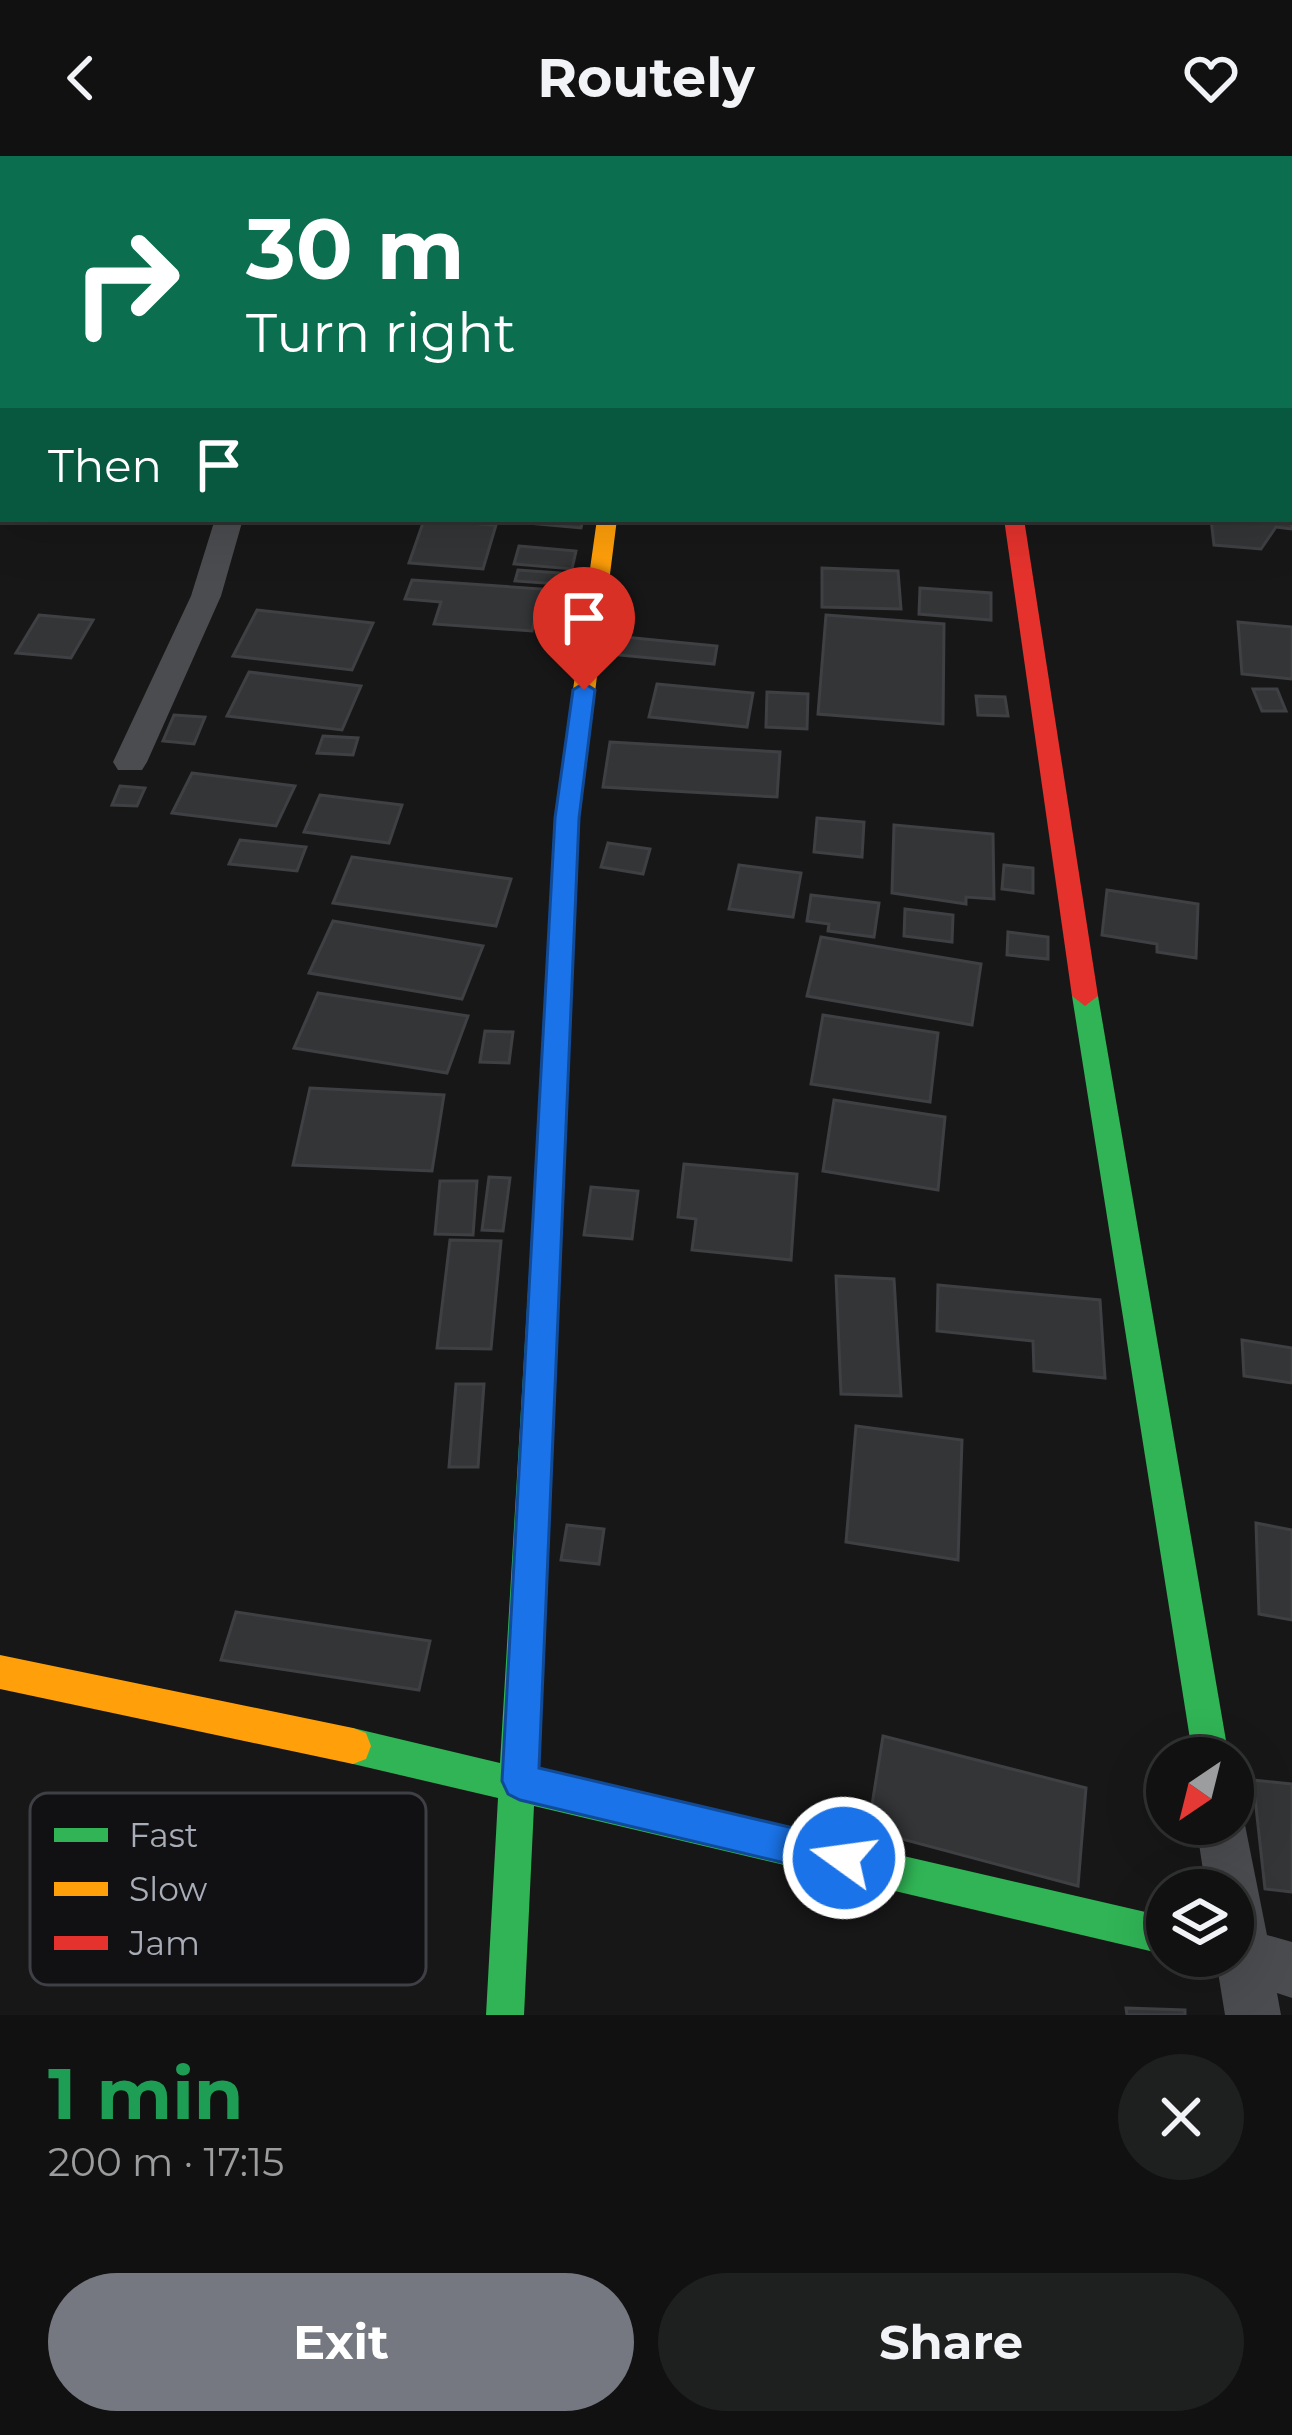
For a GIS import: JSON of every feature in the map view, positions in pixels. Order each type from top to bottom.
[{"type":"street","points":[[130,762],[206,596],[228,522]]},
{"type":"street","points":[[505,2015],[567,818],[607,522]]},
{"type":"street","points":[[1014,522],[1117,1210],[1207,1737]]},
{"type":"street","points":[[0,1672],[520,1781],[1146,1931]]},
{"type":"street","points":[[1227,1845],[1257,1959],[1253,2015]]},
{"type":"building","points":[[423,522],[496,525],[483,569],[409,563]]},
{"type":"building","points":[[516,522],[582,522],[581,528]]},
{"type":"building","points":[[1211,522],[1292,522],[1292,529],[1276,527],[1261,549],[1214,545]]},
{"type":"building","points":[[519,546],[576,551],[572,569],[514,564]]},
{"type":"building","points":[[822,568],[898,571],[901,609],[822,607]]},
{"type":"building","points":[[518,570],[575,574],[572,585],[515,581]]},
{"type":"building","points":[[412,580],[542,589],[532,631],[434,624],[441,602],[405,599]]},
{"type":"building","points":[[920,588],[991,593],[991,620],[919,614]]},
{"type":"building","points":[[257,610],[373,623],[352,670],[233,656]]},
{"type":"building","points":[[39,615],[93,620],[71,658],[16,653]]},
{"type":"building","points":[[826,615],[944,624],[943,724],[818,714]]},
{"type":"building","points":[[1238,622],[1292,627],[1292,679],[1242,674]]},
{"type":"building","points":[[624,637],[717,646],[714,664],[619,655]]},
{"type":"building","points":[[249,672],[361,686],[342,730],[227,716]]},
{"type":"building","points":[[657,684],[753,693],[747,727],[649,717]]},
{"type":"building","points":[[1253,689],[1277,689],[1286,711],[1262,711]]},
{"type":"building","points":[[767,692],[808,694],[807,729],[766,727]]},
{"type":"building","points":[[976,696],[1005,697],[1008,716],[978,715]]},
{"type":"building","points":[[174,715],[205,717],[194,744],[163,741]]},
{"type":"building","points":[[323,736],[358,738],[353,755],[317,753]]},
{"type":"building","points":[[610,742],[780,752],[777,797],[603,787]]},
{"type":"building","points":[[192,773],[295,786],[276,826],[172,813]]},
{"type":"building","points":[[120,786],[145,788],[137,806],[112,805]]},
{"type":"building","points":[[320,795],[402,805],[389,843],[304,832]]},
{"type":"building","points":[[817,818],[864,822],[862,857],[814,852]]},
{"type":"building","points":[[894,825],[993,834],[994,899],[966,897],[966,904],[892,893]]},
{"type":"building","points":[[240,840],[306,847],[297,871],[229,864]]},
{"type":"building","points":[[608,843],[650,849],[643,874],[601,867]]},
{"type":"building","points":[[352,857],[511,879],[496,926],[333,903]]},
{"type":"building","points":[[739,865],[801,873],[793,917],[729,909]]},
{"type":"building","points":[[1004,865],[1033,868],[1033,893],[1002,889]]},
{"type":"building","points":[[1107,890],[1198,904],[1196,958],[1157,952],[1157,944],[1102,935]]},
{"type":"building","points":[[811,895],[879,903],[874,937],[828,931],[829,924],[807,921]]},
{"type":"building","points":[[905,909],[953,915],[952,942],[904,936]]},
{"type":"building","points":[[333,921],[483,946],[462,999],[309,973]]},
{"type":"building","points":[[1008,932],[1048,937],[1048,959],[1007,955]]},
{"type":"building","points":[[821,937],[981,964],[972,1025],[807,996]]},
{"type":"building","points":[[318,993],[468,1016],[447,1073],[294,1048]]},
{"type":"building","points":[[823,1015],[938,1033],[930,1102],[811,1084]]},
{"type":"building","points":[[485,1031],[513,1032],[509,1063],[480,1062]]},
{"type":"building","points":[[310,1088],[444,1095],[432,1171],[293,1165]]},
{"type":"building","points":[[834,1100],[945,1117],[938,1190],[823,1171]]},
{"type":"building","points":[[684,1164],[797,1174],[791,1260],[692,1250],[696,1219],[678,1217]]},
{"type":"building","points":[[489,1177],[510,1178],[503,1231],[482,1230]]},
{"type":"building","points":[[440,1181],[477,1181],[473,1235],[435,1234]]},
{"type":"building","points":[[591,1187],[638,1191],[632,1239],[584,1235]]},
{"type":"building","points":[[450,1240],[501,1241],[491,1349],[437,1348]]},
{"type":"building","points":[[836,1276],[894,1279],[901,1396],[841,1394]]},
{"type":"building","points":[[938,1285],[1100,1300],[1105,1378],[1034,1371],[1033,1341],[937,1331]]},
{"type":"building","points":[[1242,1340],[1292,1348],[1292,1383],[1244,1376]]},
{"type":"building","points":[[456,1384],[484,1384],[478,1467],[449,1467]]},
{"type":"building","points":[[856,1426],[962,1440],[958,1560],[846,1542]]},
{"type":"building","points":[[1256,1523],[1292,1530],[1292,1620],[1259,1614]]},
{"type":"building","points":[[567,1525],[604,1529],[599,1564],[561,1560]]},
{"type":"building","points":[[236,1612],[430,1641],[419,1690],[221,1660]]},
{"type":"building","points":[[883,1736],[1086,1788],[1078,1886],[868,1830]]},
{"type":"building","points":[[1254,1780],[1292,1784],[1292,1892],[1265,1889]]},
{"type":"building","points":[[1126,2008],[1185,2010],[1185,2015],[1127,2015]]},
{"type":"traffic: fast","points":[[505,2015],[563,903]]},
{"type":"traffic: fast","points":[[1085,996],[1208,1737]]},
{"type":"traffic: fast","points":[[353,1746],[1146,1931]]},
{"type":"traffic: slow","points":[[563,903],[567,818],[607,522]]},
{"type":"traffic: slow","points":[[0,1672],[353,1746]]},
{"type":"traffic: jam","points":[[1014,522],[1085,996]]},
{"type":"route","points":[[584,690],[567,818],[520,1781],[844,1858]]}]
